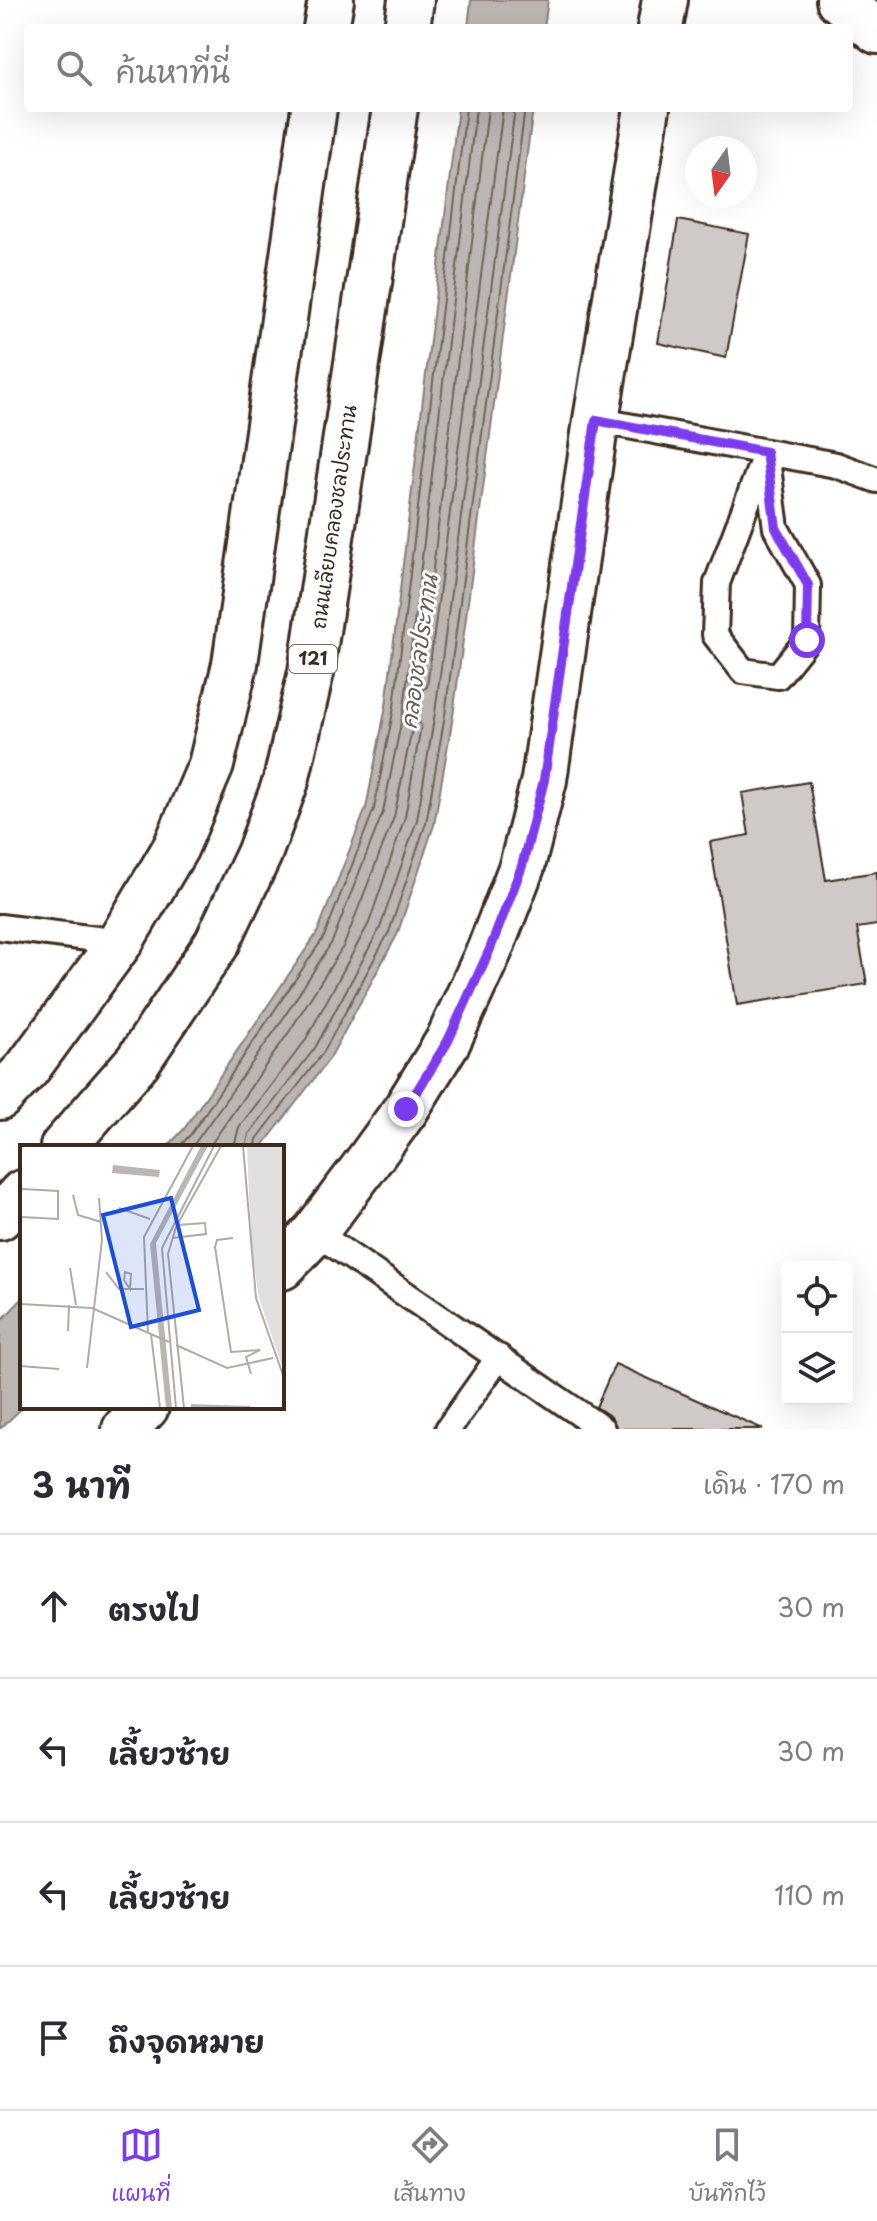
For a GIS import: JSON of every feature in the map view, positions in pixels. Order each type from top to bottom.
[{"type":"main road","points":[[327,24],[331,0]]},
{"type":"main road","points":[[408,24],[411,0]]},
{"type":"main road","points":[[661,24],[665,0]]},
{"type":"main road","points":[[839,0],[877,31]]},
{"type":"main road","points":[[3,1091],[27,1069],[120,942],[176,847],[211,765],[235,664],[313,112]]},
{"type":"main road","name":"ถนนเลียบคลองชลประทาน","points":[[65,1145],[138,1061],[217,943],[259,854],[286,781],[311,672],[394,112]]},
{"type":"main road","points":[[284,1265],[315,1232],[406,1109],[448,1041],[490,949],[522,866],[544,780],[596,420],[646,112]]},
{"type":"main road","points":[[0,1217],[20,1195]]},
{"type":"main road","points":[[125,1429],[144,1409]]},
{"type":"lane","points":[[596,420],[836,465],[877,480]]},
{"type":"lane","points":[[766,452],[776,528],[808,585],[807,640],[778,676],[743,671],[715,635],[717,583],[766,452]]},
{"type":"lane","points":[[0,927],[120,942]]},
{"type":"lane","points":[[315,1232],[602,1429]]},
{"type":"lane","points":[[448,1429],[499,1357]]},
{"type":"water","points":[[471,0],[548,0],[545,24],[468,24]]},
{"type":"water","name":"คลองชลประทาน","points":[[458,112],[532,112],[453,716],[434,825],[397,935],[330,1058],[264,1145],[169,1145],[184,1129],[317,933],[366,808],[386,706]]},
{"type":"water","points":[[20,1301],[21,1409],[0,1429],[0,1322]]},
{"type":"building","points":[[678,220],[749,234],[726,358],[658,343]]},
{"type":"building","points":[[809,782],[826,880],[877,872],[877,925],[857,928],[867,984],[737,1005],[710,842],[749,835],[742,793]]},
{"type":"building","points":[[615,1364],[763,1429],[617,1429],[611,1417],[596,1407]]},
{"type":"route","points":[[406,1109],[448,1041],[490,949],[522,866],[544,780],[596,420],[766,452],[776,528],[808,585],[807,640]]}]
